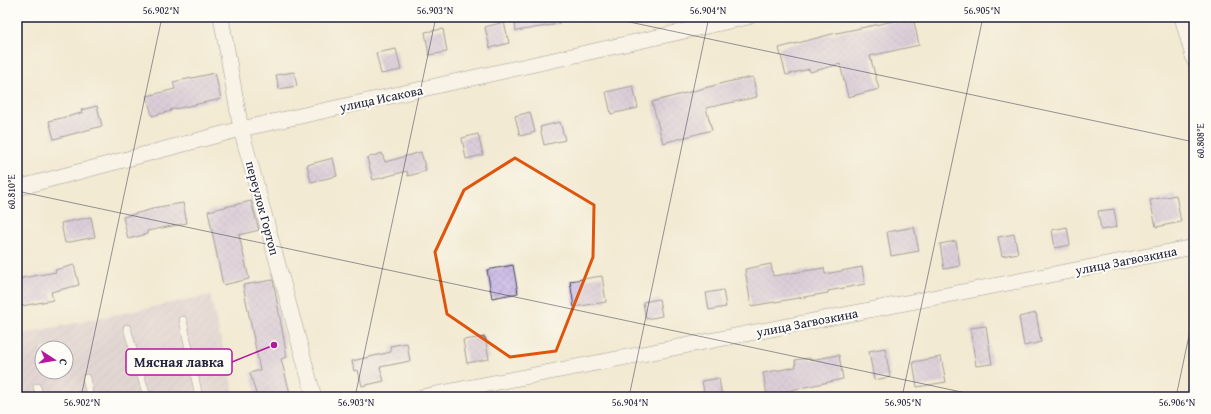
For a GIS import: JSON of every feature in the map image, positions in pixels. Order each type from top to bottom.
[{"type":"street","name":"переулок Гортоп","points":[[221,17],[241,129],[314,397]]},
{"type":"street","name":"улица Исакова","points":[[17,188],[241,129],[748,17]]},
{"type":"street","points":[[1182,17],[1194,60]]},
{"type":"street","name":"улица Загвозкина","points":[[421,397],[1194,247]]},
{"type":"lane","points":[[182,320],[199,397]]},
{"type":"lane","points":[[127,328],[147,397]]},
{"type":"lane","points":[[86,378],[90,397]]},
{"type":"lane","points":[[37,386],[40,397]]},
{"type":"highlighted area","points":[[515,158],[594,205],[593,257],[556,351],[510,357],[447,314],[435,252],[464,190]]},
{"type":"shaded area","points":[[210,295],[235,397],[17,397],[17,335]]},
{"type":"building","points":[[514,17],[558,17],[559,24],[516,31]]},
{"type":"building","points":[[913,17],[919,45],[870,56],[879,89],[848,97],[840,64],[810,72],[809,69],[786,75],[779,48],[832,34]]},
{"type":"building","points":[[504,22],[509,43],[490,48],[485,27]]},
{"type":"building","points":[[443,29],[447,52],[429,55],[425,32]]},
{"type":"building","points":[[396,49],[401,70],[381,74],[376,53]]},
{"type":"building","points":[[294,72],[297,86],[279,89],[276,75]]},
{"type":"building","points":[[215,73],[221,99],[170,110],[171,111],[152,116],[147,96],[175,89],[173,82]]},
{"type":"building","points":[[753,77],[757,97],[706,108],[712,130],[663,143],[652,102],[727,82]]},
{"type":"building","points":[[633,86],[638,108],[611,114],[606,92]]},
{"type":"building","points":[[97,106],[102,126],[54,139],[49,121],[82,113],[81,110]]},
{"type":"building","points":[[530,112],[535,132],[520,136],[515,116]]},
{"type":"building","points":[[560,122],[565,140],[544,145],[540,127]]},
{"type":"building","points":[[478,134],[483,155],[466,159],[462,138]]},
{"type":"building","points":[[421,152],[426,171],[408,176],[407,171],[373,180],[367,158],[382,153],[385,162]]},
{"type":"building","points":[[333,158],[337,176],[311,182],[307,165]]},
{"type":"building","points":[[1176,195],[1181,222],[1156,227],[1150,200]]},
{"type":"building","points":[[251,201],[259,230],[239,235],[249,279],[223,285],[208,211]]},
{"type":"building","points":[[183,203],[187,223],[147,231],[147,234],[128,239],[123,217],[153,208]]},
{"type":"building","points":[[1114,209],[1117,227],[1101,230],[1098,211]]},
{"type":"building","points":[[91,217],[95,237],[65,243],[61,223]]},
{"type":"building","points":[[914,227],[919,251],[891,256],[887,232]]},
{"type":"building","points":[[1067,227],[1070,245],[1055,248],[1052,230]]},
{"type":"building","points":[[1014,234],[1018,253],[1002,256],[998,237]]},
{"type":"building","points":[[956,241],[960,266],[944,269],[940,244]]},
{"type":"building","points":[[771,264],[773,276],[824,268],[825,274],[862,267],[865,284],[828,291],[828,293],[751,306],[745,269]]},
{"type":"building","points":[[74,265],[79,285],[51,292],[53,300],[17,307],[17,279],[56,272],[55,270]]},
{"type":"building","points":[[513,265],[518,293],[492,298],[487,270]]},
{"type":"building","points":[[602,276],[606,302],[574,307],[570,281]]},
{"type":"building","points":[[273,280],[287,357],[281,359],[291,397],[257,397],[250,373],[260,370],[243,285]]},
{"type":"building","points":[[723,290],[726,307],[709,310],[706,293]]},
{"type":"building","points":[[659,299],[662,316],[646,319],[643,302]]},
{"type":"building","points":[[1036,313],[1041,342],[1024,346],[1019,317]]},
{"type":"building","points":[[986,326],[992,364],[976,366],[970,328]]},
{"type":"building","points":[[485,337],[489,359],[467,363],[463,340]]},
{"type":"building","points":[[407,343],[410,361],[380,367],[384,381],[362,386],[358,370],[354,371],[352,361],[391,352],[390,346]]},
{"type":"building","points":[[885,348],[890,377],[874,380],[869,351]]},
{"type":"building","points":[[839,355],[843,379],[767,395],[763,373],[796,367],[795,360],[810,358],[810,360]]},
{"type":"building","points":[[941,357],[946,382],[917,387],[913,362]]},
{"type":"building","points":[[719,378],[722,397],[705,397],[702,381]]},
{"type":"place","name":"Мясная лавка","points":[[274,345]]}]
